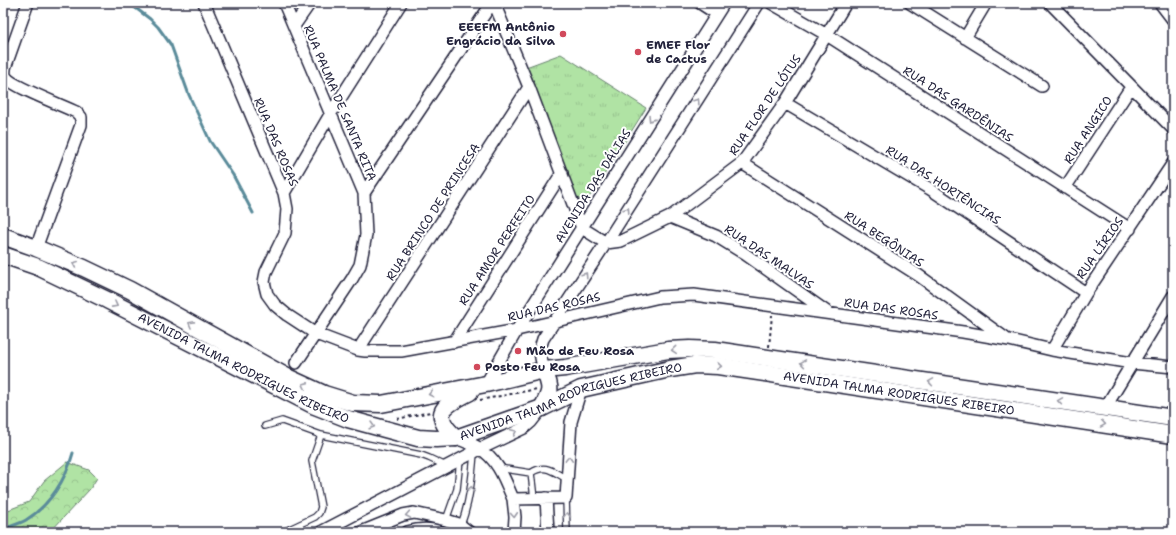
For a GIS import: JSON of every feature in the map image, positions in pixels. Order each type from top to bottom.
[{"type":"main road","name":"AVENIDA TALMA RODRIGUES RIBEIRO","points":[[3,236],[84,268],[130,290],[287,377],[324,394],[353,403],[381,404],[486,384],[544,370],[565,368],[668,350],[690,349],[715,350],[1173,418]]},
{"type":"main road","name":"AVENIDA TALMA RODRIGUES RIBEIRO","points":[[3,255],[38,267],[100,297],[315,406],[348,419],[418,438],[456,438],[542,408],[581,389],[670,369],[695,366],[718,366],[1173,435]]},
{"type":"main road","points":[[542,408],[549,394],[550,387],[544,370]]},
{"type":"main road","points":[[456,438],[446,428],[442,421],[442,414],[447,406],[454,400],[486,384]]},
{"type":"street","points":[[28,3],[5,68],[5,76],[9,81],[76,112],[81,117],[81,125],[36,248]]},
{"type":"street","name":"RUA DAS ROSAS","points":[[204,3],[284,192],[287,209],[285,233],[266,272],[264,282],[267,294],[275,305],[287,316],[316,334],[358,350],[401,351],[517,330],[660,297],[694,295],[963,332],[1009,340],[1052,350],[1132,363],[1173,367]]},
{"type":"street","name":"RUA PALMA DE SANTA RITA","points":[[284,3],[364,193],[366,235],[360,265],[296,363]]},
{"type":"street","points":[[294,26],[310,3]]},
{"type":"street","points":[[284,192],[331,113],[401,3]]},
{"type":"street","points":[[493,3],[529,87],[582,228],[606,243]]},
{"type":"street","points":[[364,193],[493,3]]},
{"type":"street","points":[[700,3],[717,14]]},
{"type":"street","name":"AVENIDA DAS DÁLIAS","points":[[486,384],[517,330],[724,3]]},
{"type":"street","points":[[544,370],[539,355],[543,339],[759,3]]},
{"type":"street","name":"RUA DAS GARDÊNIAS","points":[[771,3],[827,35],[1130,229]]},
{"type":"street","name":"RUA FLOR DE LÓTUS","points":[[606,243],[621,241],[670,217],[742,163],[785,103],[846,3]]},
{"type":"street","points":[[910,3],[1042,86]]},
{"type":"street","points":[[965,38],[986,3]]},
{"type":"street","points":[[1050,3],[1173,129]]},
{"type":"street","points":[[1160,3],[1173,20]]},
{"type":"street","name":"RUA BRINCO DE PRINCESA","points":[[358,350],[529,87]]},
{"type":"street","name":"RUA ANGICO","points":[[1066,188],[1131,87]]},
{"type":"street","name":"RUA DAS HORTÊNCIAS","points":[[785,103],[930,189],[1086,292]]},
{"type":"street","name":"RUA BEGÔNIAS","points":[[742,163],[918,276],[1009,340]]},
{"type":"street","name":"RUA LÍRIOS","points":[[1052,350],[1086,292],[1130,229],[1173,163]]},
{"type":"street","name":"RUA AMOR PERFEITO","points":[[454,342],[562,173]]},
{"type":"street","name":"RUA DAS MALVAS","points":[[670,217],[716,236],[745,254],[829,314]]},
{"type":"street","points":[[1105,408],[1173,296]]},
{"type":"street","points":[[513,499],[566,498],[571,422],[581,389]]},
{"type":"street","points":[[322,532],[477,450],[524,428],[542,408]]},
{"type":"street","points":[[456,438],[477,450],[499,468],[504,475],[513,499],[515,517],[514,532]]},
{"type":"street","points":[[546,498],[548,532]]},
{"type":"street","points":[[361,532],[403,515],[414,513],[446,520],[465,528]]},
{"type":"street","points":[[407,532],[421,529],[440,532]]},
{"type":"lane","points":[[265,426],[282,421],[321,435],[421,455],[446,466]]},
{"type":"lane","points":[[283,532],[315,517],[319,513],[321,507],[312,461],[321,435]]},
{"type":"lane","points":[[465,528],[477,450]]},
{"type":"lane","points":[[446,520],[457,489],[460,459]]},
{"type":"lane","points":[[499,468],[531,473],[538,468],[543,468],[567,479]]},
{"type":"lane","points":[[531,473],[534,498]]},
{"type":"lane","points":[[566,498],[567,532]]},
{"type":"path","points":[[768,358],[773,306]]},
{"type":"green space","points":[[561,54],[646,108],[592,194],[586,199],[581,200],[575,196],[526,67]]},
{"type":"green space","points":[[67,462],[89,470],[97,478],[90,489],[50,532],[3,532],[3,512],[29,502],[44,481]]},
{"type":"waterway","points":[[129,3],[150,19],[171,45],[189,95],[210,141],[233,175],[253,213]]},
{"type":"waterway","points":[[3,529],[18,524],[35,514],[50,499],[61,482],[73,453]]},
{"type":"place","name":"EEEFM Antônio Engrácio da Silva","points":[[563,34]]},
{"type":"place","name":"EMEF Flor de Cactus","points":[[638,52]]},
{"type":"place","name":"Mão de Feu Rosa","points":[[518,351]]},
{"type":"place","name":"Posto Feu Rosa","points":[[477,367]]}]
